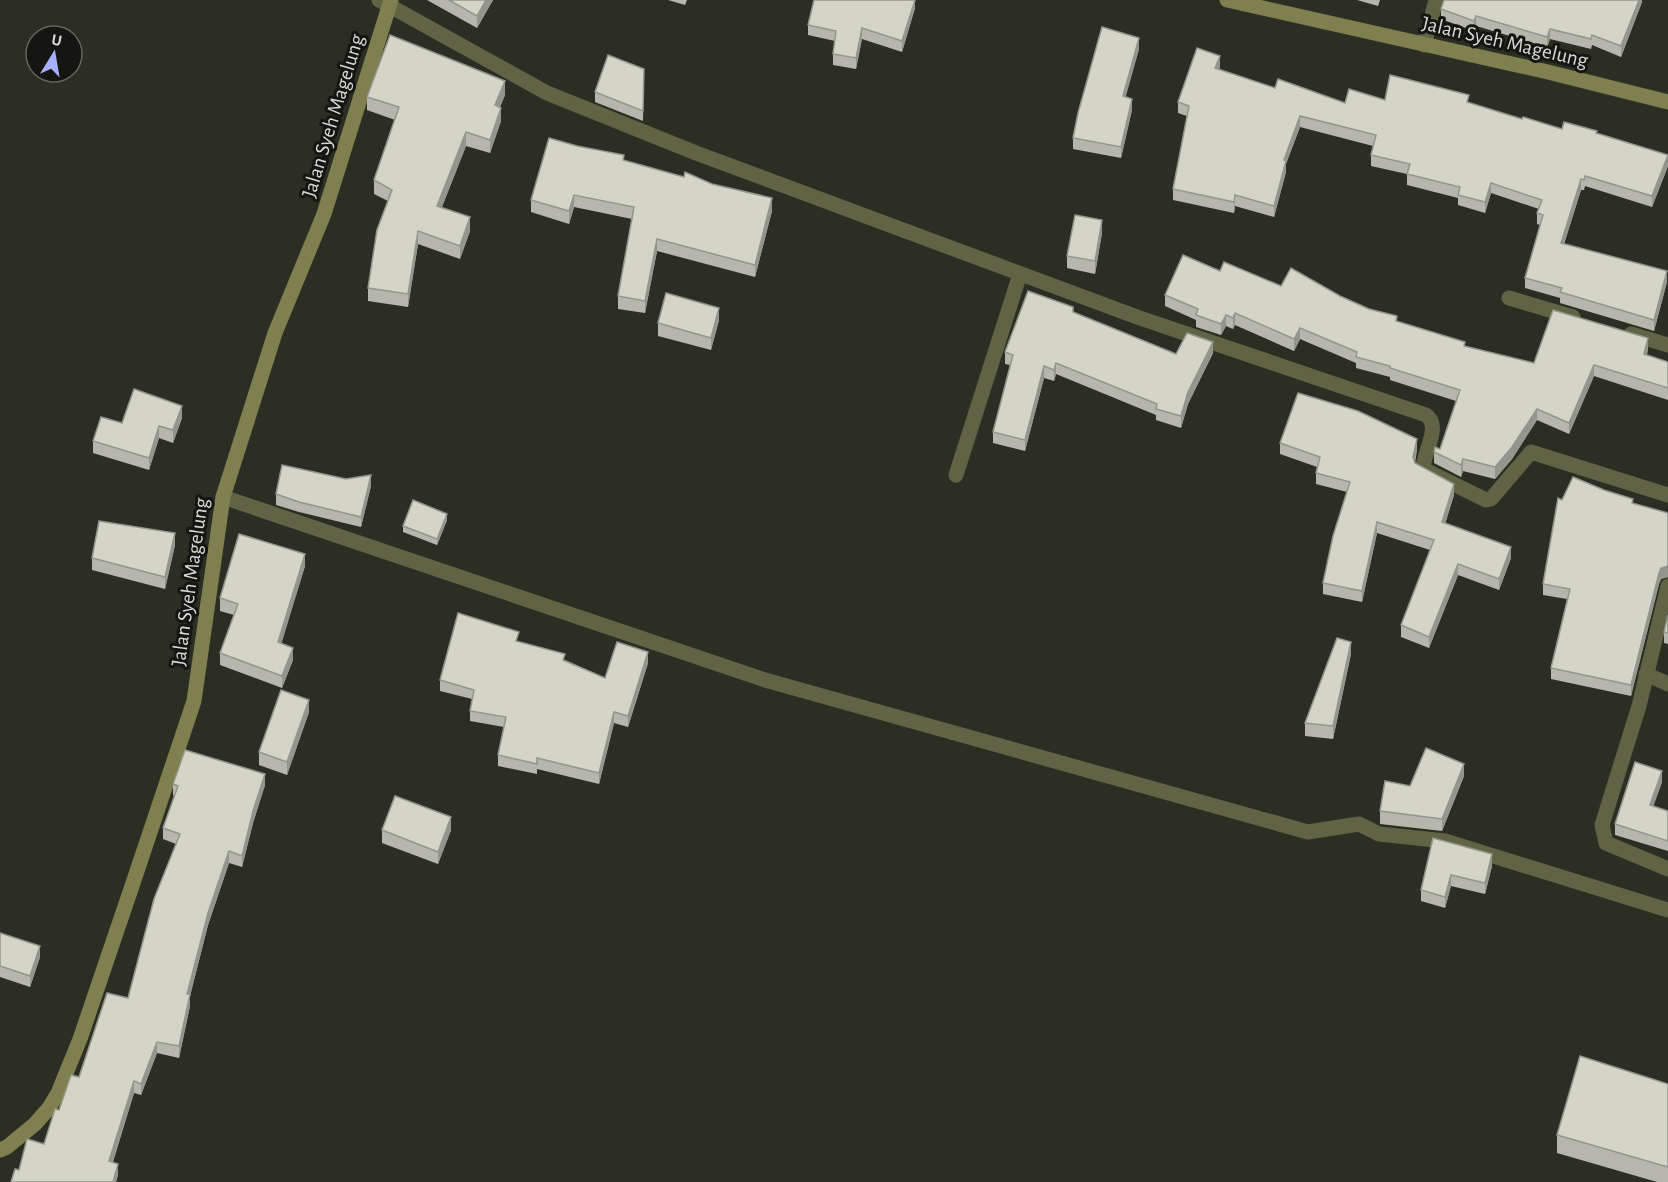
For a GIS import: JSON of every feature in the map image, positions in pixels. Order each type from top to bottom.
[{"type":"street","name":"Jalan Syeh Magelung","points":[[1227,0],[1548,72],[1668,102]]},
{"type":"street","points":[[1424,45],[1436,0]]},
{"type":"street","name":"Jalan Syeh Magelung","points":[[0,1150],[7,1147],[34,1124],[49,1108],[67,1071],[194,701],[223,497],[275,333],[324,214],[386,2]]},
{"type":"street","points":[[386,2],[547,93],[696,153],[1137,317],[1426,415],[1433,426],[1424,469],[1486,500],[1491,499],[1531,452],[1668,495]]},
{"type":"street","points":[[956,475],[1020,274]]},
{"type":"street","points":[[1509,298],[1589,321]]},
{"type":"street","points":[[1611,328],[1668,345]]},
{"type":"street","points":[[223,497],[765,680],[1308,832],[1359,824],[1379,834],[1445,841],[1668,910]]},
{"type":"street","points":[[1668,586],[1646,674],[1602,825],[1605,843],[1668,869]]},
{"type":"street","points":[[1646,674],[1668,684]]},
{"type":"building","points":[[449,0],[486,0],[477,16]]},
{"type":"building","points":[[814,0],[915,0],[902,41],[862,28],[856,58],[833,54],[836,31],[808,25]]},
{"type":"building","points":[[1444,0],[1639,0],[1621,46],[1592,35],[1591,39],[1550,29],[1547,37],[1476,16],[1474,21],[1441,9]]},
{"type":"building","points":[[1102,27],[1139,38],[1123,96],[1132,99],[1121,147],[1073,138]]},
{"type":"building","points":[[390,35],[505,81],[495,105],[501,108],[490,140],[466,132],[437,206],[470,217],[460,246],[418,231],[408,294],[368,288],[377,230],[392,190],[374,180],[399,107],[367,97]]},
{"type":"building","points":[[1197,48],[1220,56],[1215,68],[1275,88],[1278,79],[1345,103],[1349,89],[1385,100],[1390,75],[1469,95],[1467,102],[1522,119],[1523,117],[1562,129],[1564,122],[1668,155],[1652,196],[1585,176],[1584,180],[1581,179],[1561,243],[1667,271],[1654,320],[1560,292],[1562,288],[1525,278],[1543,215],[1537,213],[1542,200],[1491,183],[1485,202],[1458,195],[1460,187],[1407,174],[1410,164],[1371,155],[1376,135],[1300,116],[1284,160],[1286,161],[1274,206],[1235,195],[1234,202],[1173,189],[1189,106],[1178,102]]},
{"type":"building","points":[[608,55],[644,69],[643,111],[595,92]]},
{"type":"building","points":[[549,138],[624,155],[623,160],[684,177],[685,172],[712,184],[772,198],[755,265],[657,239],[645,301],[618,296],[634,207],[574,195],[569,211],[531,200]]},
{"type":"building","points":[[1075,215],[1102,220],[1095,261],[1067,256]]},
{"type":"building","points":[[1183,255],[1220,271],[1224,262],[1281,286],[1291,268],[1340,296],[1369,309],[1397,316],[1396,321],[1465,342],[1464,346],[1534,363],[1553,310],[1648,338],[1644,354],[1668,362],[1668,388],[1594,365],[1569,423],[1537,409],[1512,447],[1495,467],[1463,459],[1461,465],[1434,452],[1435,447],[1440,449],[1460,390],[1356,357],[1357,352],[1300,328],[1294,339],[1235,313],[1233,318],[1226,315],[1221,324],[1196,315],[1198,309],[1165,295]]},
{"type":"building","points":[[1028,291],[1073,307],[1073,312],[1176,354],[1187,333],[1213,342],[1188,392],[1181,416],[1156,409],[1157,404],[1056,363],[1054,370],[1044,366],[1025,440],[993,432],[1013,355],[1005,352]]},
{"type":"building","points":[[666,293],[719,308],[711,338],[658,323]]},
{"type":"building","points":[[134,389],[182,406],[173,430],[159,426],[149,458],[93,441],[101,417],[122,423]]},
{"type":"building","points":[[1298,393],[1358,411],[1417,439],[1413,457],[1415,463],[1454,484],[1442,522],[1511,547],[1499,579],[1458,564],[1429,637],[1401,625],[1434,540],[1377,522],[1362,591],[1323,583],[1333,536],[1350,482],[1316,473],[1320,457],[1280,443]]},
{"type":"building","points":[[282,465],[346,479],[371,475],[361,517],[276,494]]},
{"type":"building","points":[[1573,477],[1633,499],[1632,503],[1668,513],[1668,566],[1661,568],[1659,573],[1631,685],[1551,668],[1570,589],[1543,584],[1558,498],[1562,500]]},
{"type":"building","points":[[413,500],[447,514],[437,539],[403,526]]},
{"type":"building","points":[[99,521],[175,533],[165,577],[92,558]]},
{"type":"building","points":[[239,534],[305,554],[278,642],[293,648],[282,676],[220,653],[238,604],[220,598]]},
{"type":"building","points":[[458,613],[519,632],[516,641],[565,654],[563,660],[605,678],[617,642],[648,652],[628,716],[614,712],[599,773],[537,758],[537,764],[498,755],[506,717],[470,711],[474,690],[440,680]]},
{"type":"building","points":[[1668,615],[1668,633],[1664,632]]},
{"type":"building","points":[[1337,638],[1351,642],[1333,726],[1305,723]]},
{"type":"building","points":[[281,690],[309,700],[287,762],[259,752]]},
{"type":"building","points":[[1426,748],[1464,764],[1442,819],[1380,811],[1385,781],[1410,786]]},
{"type":"building","points":[[185,750],[265,774],[242,856],[229,851],[208,913],[187,994],[190,994],[179,1046],[157,1042],[141,1084],[134,1081],[109,1161],[118,1164],[113,1182],[11,1182],[15,1169],[19,1170],[27,1139],[44,1144],[55,1109],[59,1110],[71,1075],[79,1077],[107,993],[128,998],[154,899],[180,834],[163,828],[178,786],[173,784]]},
{"type":"building","points":[[1635,762],[1662,771],[1650,805],[1668,811],[1668,841],[1615,824]]},
{"type":"building","points":[[395,796],[451,817],[438,852],[382,830]]},
{"type":"building","points":[[1433,838],[1492,854],[1485,883],[1451,875],[1445,897],[1421,890]]},
{"type":"building","points":[[0,933],[40,946],[30,976],[0,966]]},
{"type":"building","points":[[1580,1056],[1668,1084],[1668,1167],[1557,1135]]}]
